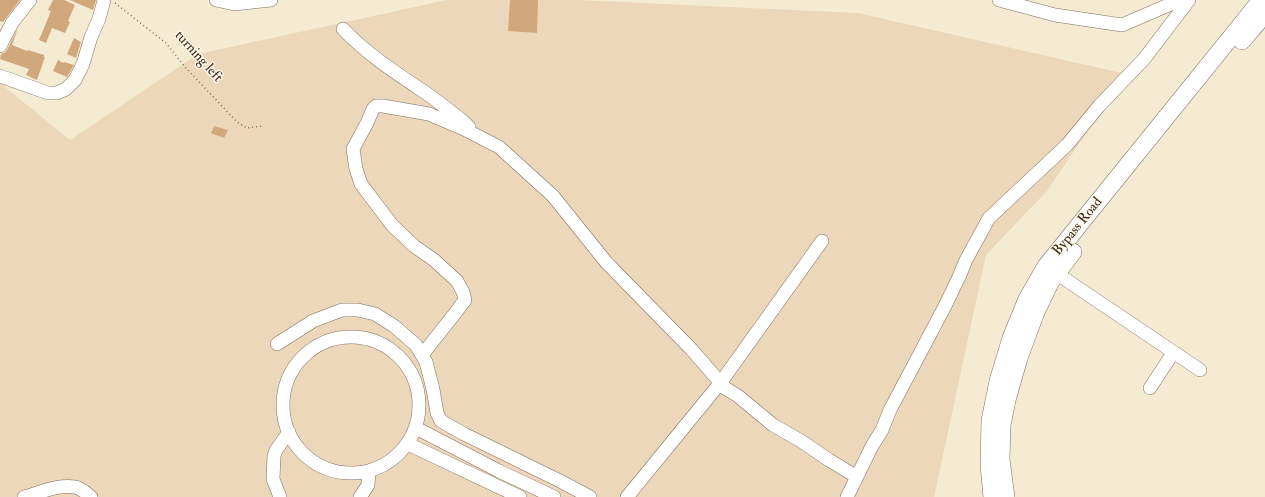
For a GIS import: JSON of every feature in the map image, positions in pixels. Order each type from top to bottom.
[{"type":"main road","name":"Bypass Road","points":[[992,497],[989,465],[990,421],[998,380],[1011,338],[1027,299],[1046,266],[1261,0]]},
{"type":"main road","name":"Bypass Road","points":[[1006,497],[1001,459],[1002,425],[1007,400],[1019,358],[1036,312],[1051,281],[1265,14]]},
{"type":"street","points":[[0,46],[12,24],[30,0]]},
{"type":"street","points":[[0,76],[48,93],[57,93],[66,89],[75,80],[83,64],[104,0]]},
{"type":"street","points":[[216,0],[234,4],[269,0]]},
{"type":"street","points":[[999,0],[1055,15],[1122,25],[1180,0]]},
{"type":"street","points":[[847,497],[872,446],[882,430],[890,410],[945,306],[966,260],[989,218],[1067,145],[1099,106],[1144,59],[1188,0]]},
{"type":"street","points":[[343,29],[358,44],[392,71],[426,93],[463,121],[478,136]]},
{"type":"street","points":[[422,354],[465,300],[463,292],[457,281],[434,260],[414,246],[392,225],[361,184],[356,169],[353,149],[373,109],[376,106],[429,114],[499,147],[553,196],[606,262],[692,350],[725,388],[738,396],[773,425],[857,477]]},
{"type":"street","points":[[628,497],[721,382],[822,241]]},
{"type":"street","points":[[1056,273],[1200,370]]},
{"type":"street","points":[[278,344],[313,321],[342,310],[358,310],[375,314],[394,326],[416,345],[422,354],[426,362],[433,389],[437,414],[441,421],[590,497]]},
{"type":"street","points":[[354,336],[375,340],[394,351],[409,367],[417,385],[420,405],[416,428],[408,444],[393,460],[369,471],[352,474],[331,471],[311,461],[296,446],[289,432],[286,426],[282,405],[286,383],[296,364],[312,348],[332,339],[354,336]]},
{"type":"street","points":[[1150,388],[1173,353]]},
{"type":"street","points":[[416,428],[499,471],[554,497]]},
{"type":"street","points":[[280,497],[273,479],[274,456],[276,450],[289,432]]},
{"type":"street","points":[[408,444],[520,497]]},
{"type":"street","points":[[360,497],[368,485],[369,471]]},
{"type":"street","points":[[24,497],[58,487],[75,487],[91,497]]},
{"type":"path","name":"turning left","points":[[111,0],[166,43],[186,68],[236,122],[247,128],[262,126]]},
{"type":"shaded area","points":[[447,0],[578,0],[858,13],[1126,74],[1047,191],[986,255],[934,497],[0,497],[0,83],[70,140],[198,54]]},
{"type":"building","points":[[0,0],[20,0],[3,22],[0,21]]},
{"type":"building","points":[[53,0],[64,0],[75,5],[68,21],[70,22],[65,33],[52,28],[46,43],[39,40],[51,11],[48,10]]},
{"type":"building","points":[[70,0],[96,0],[93,10]]},
{"type":"building","points":[[510,0],[538,0],[537,33],[508,31]]},
{"type":"building","points":[[18,28],[12,45],[27,51],[28,50],[44,55],[45,57],[37,80],[26,75],[29,69],[0,59],[1,54],[7,50]]},
{"type":"building","points":[[74,38],[81,42],[76,58],[67,54]]},
{"type":"building","points":[[58,60],[63,63],[74,65],[67,77],[53,71]]},
{"type":"building","points":[[214,126],[228,130],[224,138],[211,133]]}]
